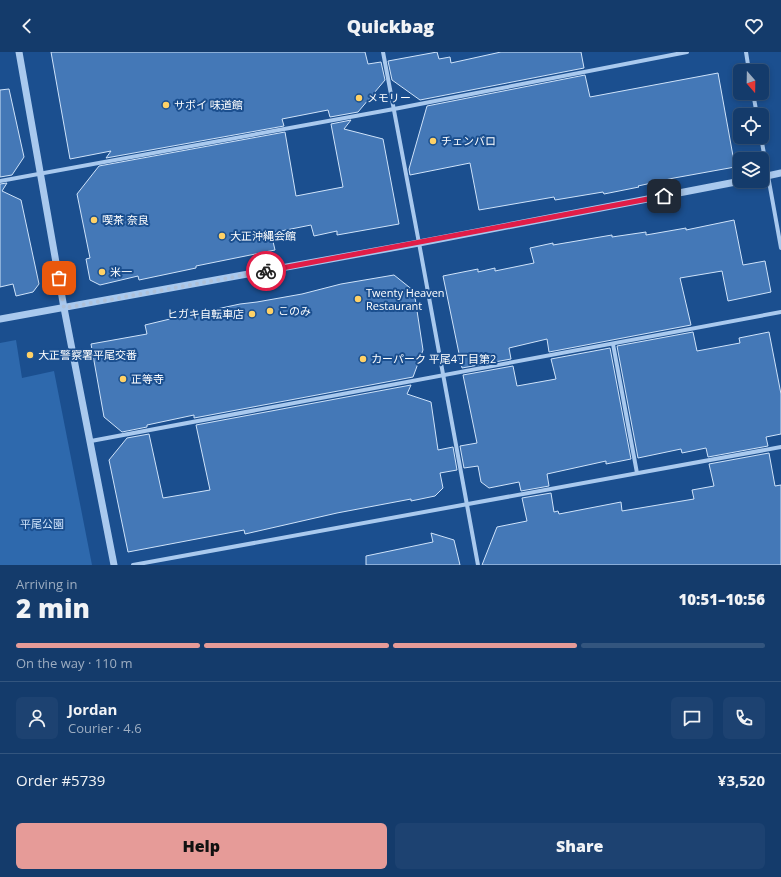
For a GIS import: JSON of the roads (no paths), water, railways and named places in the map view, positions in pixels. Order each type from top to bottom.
[{"type":"street","points":[[19,52],[64,308],[114,565]]},
{"type":"street","points":[[383,52],[478,565]]},
{"type":"street","points":[[0,181],[394,109],[687,52]]},
{"type":"street","points":[[746,52],[748,64]]},
{"type":"street","points":[[769,175],[781,173]]},
{"type":"street","points":[[0,319],[419,243],[733,183]]},
{"type":"street","points":[[768,188],[781,248]]},
{"type":"street","points":[[91,441],[781,312]]},
{"type":"street","points":[[613,344],[637,473]]},
{"type":"street","points":[[134,565],[781,447]]},
{"type":"place","name":"メモリー","points":[[359,98]]},
{"type":"place","name":"サボイ 味道館","points":[[166,105]]},
{"type":"place","name":"チェンバロ","points":[[433,141]]},
{"type":"place","name":"喫茶 奈良","points":[[94,220]]},
{"type":"place","name":"大正沖縄会館","points":[[222,236]]},
{"type":"place","name":"米一","points":[[102,272]]},
{"type":"place","name":"Twenty Heaven Restaurant","points":[[358,299]]},
{"type":"place","name":"このみ","points":[[270,311]]},
{"type":"place","name":"ヒガキ自転車店","points":[[252,314]]},
{"type":"place","name":"大正警察署平尾交番","points":[[30,355]]},
{"type":"place","name":"カーパーク 平尾4丁目第2","points":[[363,359]]},
{"type":"place","name":"正等寺","points":[[123,379]]},
{"type":"park label","name":"平尾公園","points":[[42,524]]}]
